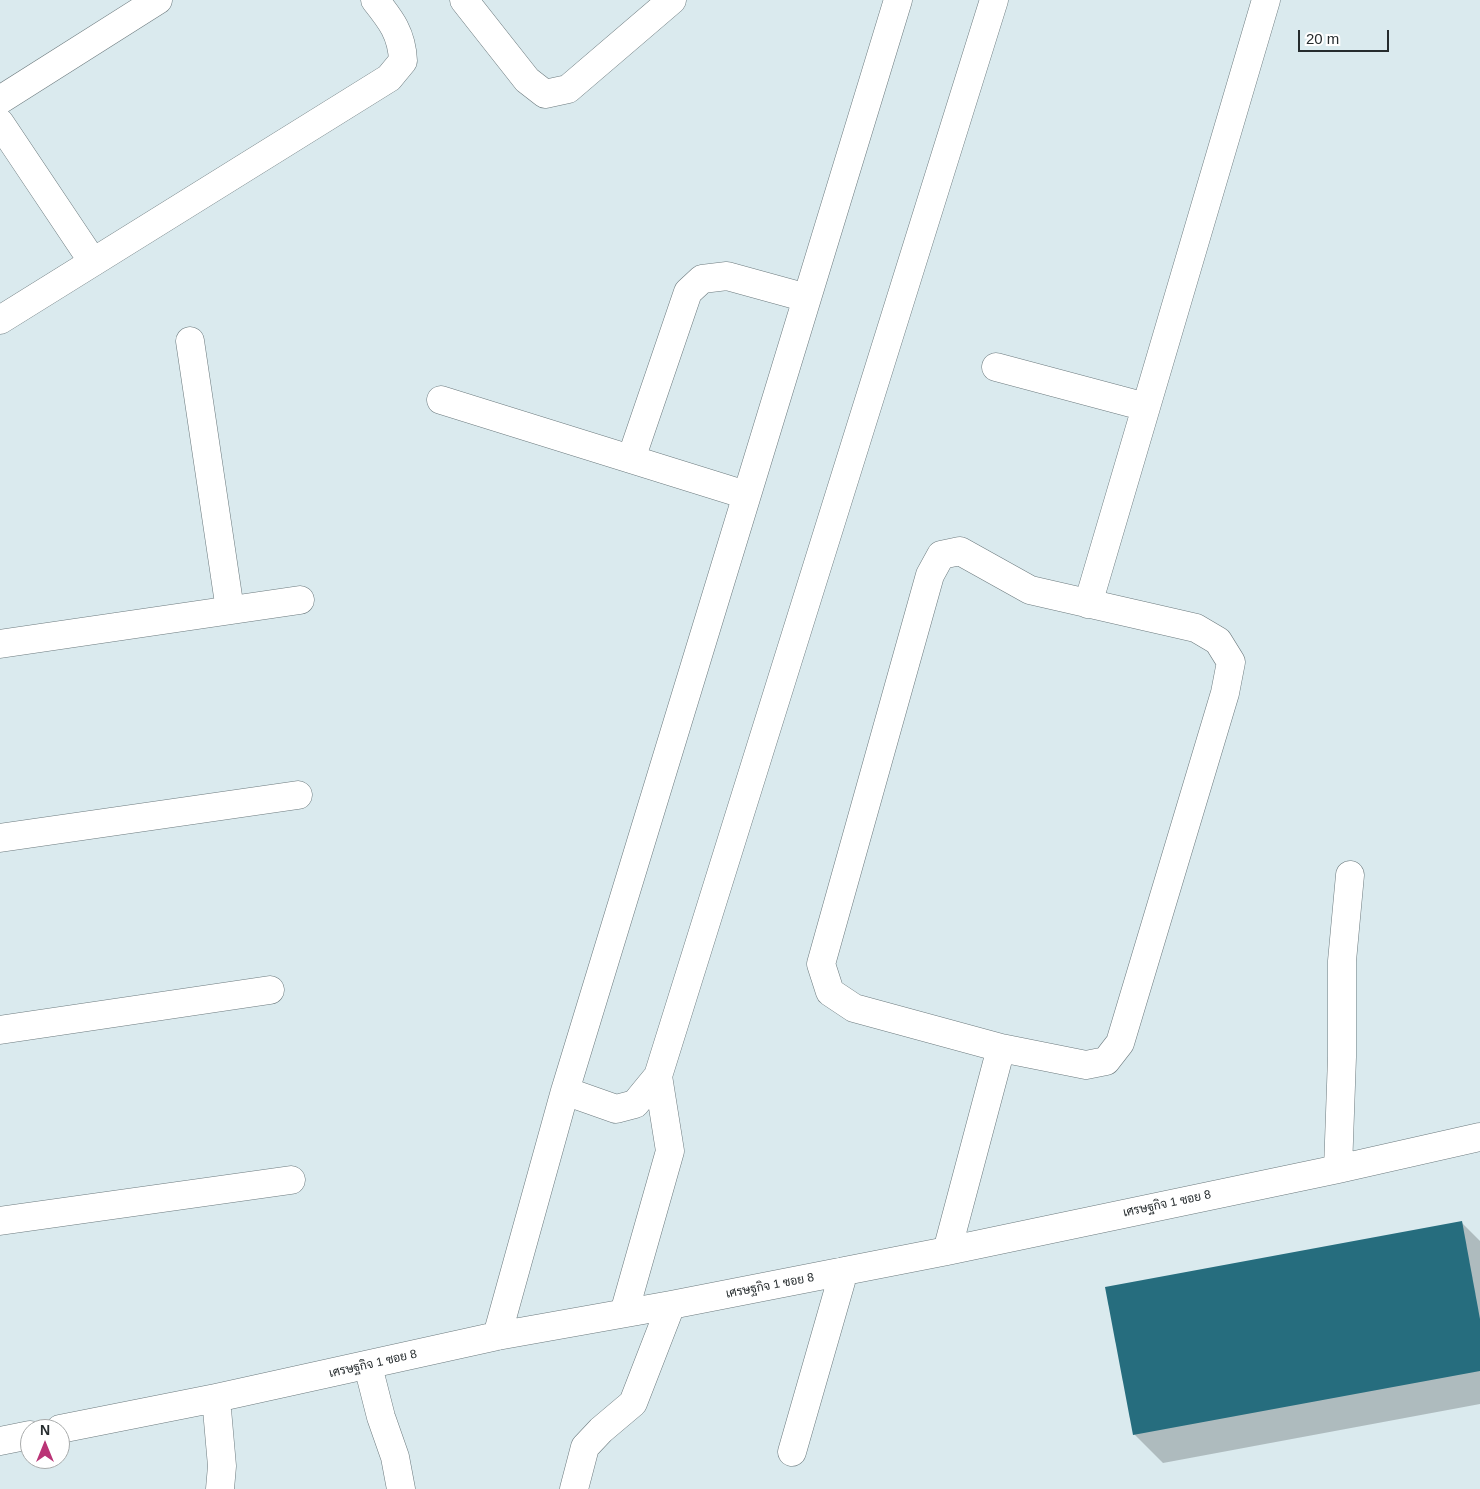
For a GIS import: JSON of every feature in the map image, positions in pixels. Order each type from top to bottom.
[{"type":"street","points":[[0,100],[158,0]]},
{"type":"street","points":[[0,320],[388,78],[403,60],[403,45],[391,21],[375,0]]},
{"type":"street","points":[[464,0],[527,80],[545,94],[568,89],[672,0]]},
{"type":"street","points":[[497,1336],[565,1091],[898,0]]},
{"type":"street","points":[[565,1091],[616,1109],[635,1104],[658,1076],[994,0]]},
{"type":"street","points":[[1088,604],[1266,0]]},
{"type":"street","points":[[0,123],[93,262]]},
{"type":"street","points":[[631,459],[688,292],[702,279],[727,276],[807,298]]},
{"type":"street","points":[[190,341],[230,610]]},
{"type":"street","points":[[996,367],[1146,407]]},
{"type":"street","points":[[441,400],[746,495]]},
{"type":"street","points":[[960,551],[1030,590],[1088,604],[1196,628],[1218,641],[1231,662],[1222,703],[1120,1043],[1106,1062],[1086,1066],[1001,1048],[854,1008],[830,992],[821,964],[930,575],[941,555],[960,551]]},
{"type":"street","points":[[0,640],[0,644],[300,600]]},
{"type":"street","points":[[0,838],[298,795]]},
{"type":"street","points":[[1338,1169],[1342,1058],[1342,961],[1350,875]]},
{"type":"street","points":[[0,1030],[270,990]]},
{"type":"street","points":[[947,1251],[1001,1048]]},
{"type":"street","points":[[624,1314],[670,1151],[658,1076]]},
{"type":"street","name":"เศรษฐกิจ 1 ซอย 8","points":[[70,1427],[368,1366],[497,1336],[624,1314],[947,1251],[1338,1169],[1480,1137]]},
{"type":"street","points":[[0,1221],[291,1180]]},
{"type":"street","points":[[792,1452],[844,1271]]},
{"type":"street","points":[[574,1489],[585,1447],[600,1430],[633,1403],[671,1305]]},
{"type":"street","points":[[368,1366],[381,1417],[395,1457],[401,1489]]},
{"type":"street","points":[[216,1398],[222,1466],[220,1489]]},
{"type":"street","points":[[0,1441],[20,1437]]},
{"type":"building","points":[[1462,1221],[1480,1319],[1480,1371],[1133,1435],[1105,1287]]}]
